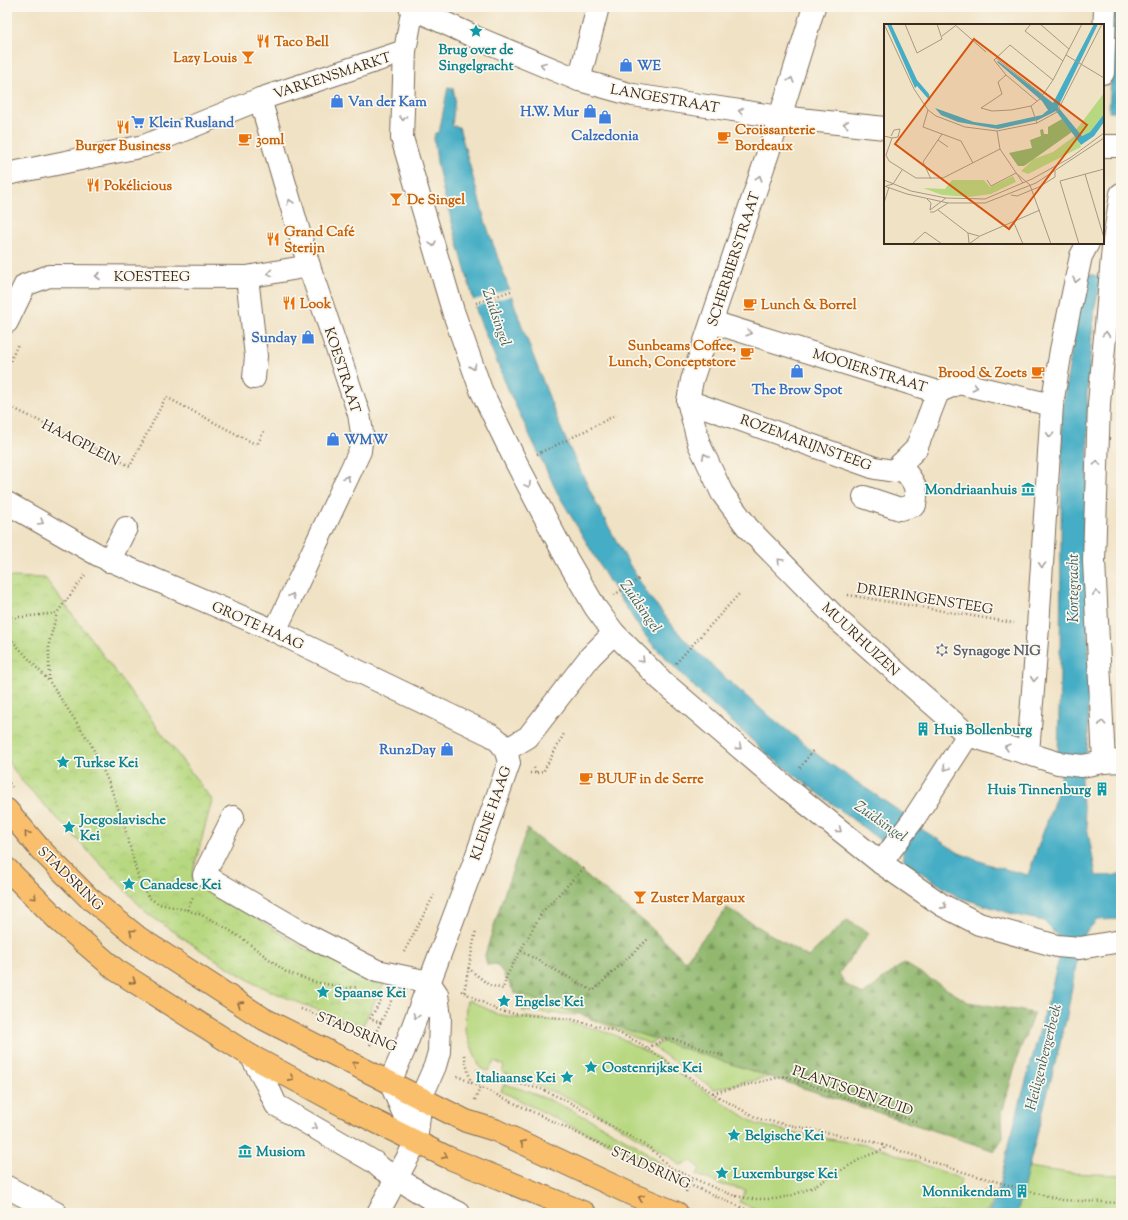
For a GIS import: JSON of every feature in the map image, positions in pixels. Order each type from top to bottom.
[{"type":"main road","name":"STADSRING","points":[[11,801],[40,849],[88,897],[139,938],[264,1020],[466,1120],[495,1130],[631,1194],[677,1213]]},
{"type":"main road","points":[[7,869],[60,922],[116,970],[251,1056],[337,1103],[460,1163],[585,1213]]},
{"type":"street","points":[[412,7],[403,49],[402,138],[453,311],[481,390],[517,464],[568,561],[595,607],[614,633],[661,680],[748,755],[881,863],[942,905],[979,924],[1057,946],[1080,948],[1121,941]]},
{"type":"street","name":"LANGESTRAAT","points":[[412,7],[475,37],[579,80],[633,95],[780,117],[884,128]]},
{"type":"street","points":[[579,80],[598,7]]},
{"type":"street","name":"SCHERBIERSTRAAT","points":[[688,400],[692,380],[780,117],[814,7]]},
{"type":"street","points":[[1104,40],[1105,7]]},
{"type":"street","name":"VARKENSMARKT","points":[[7,174],[144,146],[262,95],[403,49]]},
{"type":"street","name":"KOESTRAAT","points":[[262,95],[309,266],[359,414],[362,433],[360,451],[275,631]]},
{"type":"street","points":[[1104,146],[1121,146]]},
{"type":"street","points":[[1112,762],[1094,561],[1099,404],[1117,248],[1121,194]]},
{"type":"street","points":[[1028,753],[1038,626],[1052,405],[1061,350],[1082,256],[1088,244]]},
{"type":"street","points":[[1095,244],[1117,248]]},
{"type":"street","name":"KOESTEEG","points":[[9,307],[25,285],[49,276],[247,276],[309,266]]},
{"type":"street","points":[[247,276],[256,356],[254,378]]},
{"type":"street","name":"MOOIERSTRAAT","points":[[712,322],[938,392],[959,383],[1052,405]]},
{"type":"street","points":[[864,497],[900,509],[914,505],[917,493],[911,478],[900,465],[916,449],[938,392]]},
{"type":"street","name":"MUURHUIZEN","points":[[688,400],[699,444],[722,493],[748,528],[838,620],[968,735],[1028,753],[1058,764],[1082,766],[1112,762]]},
{"type":"street","name":"ROZEMARIJNSTEEG","points":[[688,400],[875,468],[894,471],[900,465]]},
{"type":"street","name":"GROTE HAAG","points":[[7,503],[99,563],[275,631],[512,746]]},
{"type":"street","points":[[99,563],[126,528]]},
{"type":"street","points":[[512,746],[528,737],[590,657],[614,633]]},
{"type":"street","points":[[881,863],[913,820],[968,735]]},
{"type":"street","name":"KLEINE HAAG","points":[[390,1082],[404,1050],[474,863],[509,764],[512,746]]},
{"type":"street","points":[[233,817],[204,875],[305,934],[377,971],[429,982],[437,994],[440,1018],[439,1052],[435,1066],[421,1098],[416,1142],[378,1213]]},
{"type":"street","points":[[251,1056],[267,1084],[276,1105],[374,1162],[382,1169],[429,1198],[459,1213]]},
{"type":"street","points":[[390,1082],[416,1142]]},
{"type":"street","points":[[7,1187],[56,1213]]},
{"type":"path","points":[[470,305],[511,291]]},
{"type":"path","points":[[7,368],[16,348]]},
{"type":"path","name":"HAAGPLEIN","points":[[7,405],[130,466],[166,397],[256,445],[264,431]]},
{"type":"path","points":[[536,455],[616,415]]},
{"type":"path","points":[[49,681],[49,643],[57,613],[99,563]]},
{"type":"path","points":[[616,594],[639,578]]},
{"type":"path","points":[[672,667],[739,594]]},
{"type":"path","name":"DRIERINGENSTEEG","points":[[846,595],[1038,626]]},
{"type":"path","points":[[7,617],[57,613]]},
{"type":"path","points":[[526,779],[530,773],[543,772],[566,729]]},
{"type":"path","points":[[512,746],[537,773]]},
{"type":"path","points":[[798,772],[814,749]]},
{"type":"path","points":[[7,780],[11,801]]},
{"type":"path","points":[[468,968],[489,985],[503,989],[506,977],[542,912],[585,866]]},
{"type":"path","points":[[381,1023],[370,1019],[437,890]]},
{"type":"path","points":[[478,923],[464,992],[499,1010],[516,1014],[571,1019],[599,1026],[626,1036],[648,1048],[713,1093],[759,1119],[845,1136],[886,1146],[963,1172],[1062,1200],[1121,1204]]},
{"type":"path","points":[[521,952],[593,991],[650,938]]},
{"type":"path","name":"STADSRING","points":[[301,1009],[374,1036],[404,1050]]},
{"type":"path","points":[[648,1048],[668,1037],[724,1056]]},
{"type":"path","name":"STADSRING","points":[[435,1066],[641,1163],[755,1213]]},
{"type":"path","points":[[476,1070],[497,1079],[541,1089],[567,1101],[650,1148],[671,1168],[735,1196],[753,1199],[775,1199],[790,1196],[811,1188],[864,1157],[883,1150],[886,1146]]},
{"type":"path","name":"PLANTSOEN ZUID","points":[[713,1093],[785,1076],[916,1122]]},
{"type":"path","points":[[686,1192],[692,1178]]},
{"type":"green space","points":[[7,577],[45,578],[212,800],[192,876],[305,949],[388,976],[362,1027],[255,984],[202,951],[148,914],[20,779],[7,760]]},
{"type":"green space","points":[[527,829],[647,924],[685,961],[727,908],[808,957],[847,920],[869,933],[839,973],[845,984],[863,995],[904,963],[968,1002],[1034,1013],[1018,1055],[1002,1113],[1003,1137],[995,1151],[515,993],[497,964],[487,965],[485,955],[502,900]]},
{"type":"green space","points":[[531,984],[670,1033],[649,1044],[590,1019],[590,1015],[577,1010],[576,1015],[522,1011]]},
{"type":"green space","points":[[469,1000],[497,1014],[518,1018],[526,1017],[574,1023],[615,1035],[658,1058],[679,1074],[756,1124],[805,1135],[877,1147],[961,1179],[958,1193],[964,1195],[970,1200],[976,1200],[979,1198],[985,1190],[996,1193],[986,1213],[765,1213],[739,1202],[746,1190],[723,1185],[697,1175],[700,1168],[692,1161],[680,1165],[663,1152],[571,1099],[502,1072],[504,1066],[495,1061],[488,1071],[480,1068],[465,1030],[466,1005],[467,1001]]},
{"type":"green space","points":[[668,1040],[782,1074],[714,1089],[653,1047]]},
{"type":"green space","points":[[504,1084],[543,1098],[594,1121],[638,1146],[666,1169],[569,1125],[501,1091]]},
{"type":"green space","points":[[1028,1167],[1069,1173],[1121,1175],[1121,1213],[1017,1213]]},
{"type":"water","points":[[1115,7],[1121,7],[1121,112],[1109,112]]},
{"type":"water","points":[[448,87],[453,88],[455,98],[452,126],[459,127],[486,224],[523,329],[560,426],[599,509],[629,564],[649,596],[682,637],[722,675],[763,711],[823,759],[905,815],[920,828],[959,853],[993,866],[1028,875],[1060,785],[1062,756],[1058,756],[1062,410],[1084,273],[1102,277],[1094,310],[1087,395],[1089,590],[1088,740],[1081,779],[1082,799],[1096,876],[1121,875],[1121,919],[1097,920],[1081,938],[1066,1020],[1017,1213],[988,1213],[1000,1183],[1007,1151],[1058,963],[1057,936],[1044,921],[1016,915],[958,897],[904,861],[902,848],[890,840],[881,841],[767,754],[699,692],[651,643],[639,627],[609,581],[557,492],[510,394],[478,316],[443,190],[437,162],[434,138],[435,133],[439,133]]},
{"type":"pier","points":[[511,289],[513,295],[474,307],[472,301]]},
{"type":"place","name":"Brug over de Singelgracht","points":[[476,31]]},
{"type":"place","name":"Taco Bell","points":[[263,41]]},
{"type":"place","name":"Lazy Louis","points":[[248,57]]},
{"type":"place","name":"WE","points":[[626,65]]},
{"type":"place","name":"Van der Kam","points":[[337,101]]},
{"type":"place","name":"H.W. Mur","points":[[590,111]]},
{"type":"place","name":"Calzedonia","points":[[605,117]]},
{"type":"place","name":"Klein Rusland","points":[[138,122]]},
{"type":"place","name":"Burger Business","points":[[123,127]]},
{"type":"place","name":"Croissanterie Bordeaux","points":[[724,137]]},
{"type":"place","name":"30ml","points":[[245,139]]},
{"type":"place","name":"Pokélicious","points":[[93,185]]},
{"type":"place","name":"De Singel","points":[[396,199]]},
{"type":"place","name":"Grand Café Sterijn","points":[[273,239]]},
{"type":"place","name":"Look","points":[[289,303]]},
{"type":"place","name":"Lunch & Borrel","points":[[750,304]]},
{"type":"place","name":"Sunday","points":[[308,337]]},
{"type":"place","name":"Sunbeams Coffee, Lunch, Conceptstore","points":[[747,353]]},
{"type":"place","name":"The Brow Spot","points":[[797,371]]},
{"type":"place","name":"Brood & Zoets","points":[[1038,372]]},
{"type":"place","name":"WMW","points":[[333,439]]},
{"type":"place","name":"Mondriaanhuis","points":[[1028,489]]},
{"type":"place","name":"Synagoge NIG","points":[[942,650]]},
{"type":"place","name":"Huis Bollenburg","points":[[923,729]]},
{"type":"place","name":"Run2Day","points":[[447,749]]},
{"type":"place","name":"Turkse Kei","points":[[63,762]]},
{"type":"place","name":"BUUF in de Serre","points":[[586,778]]},
{"type":"place","name":"Huis Tinnenburg","points":[[1102,789]]},
{"type":"place","name":"Joegoslavische Kei","points":[[69,827]]},
{"type":"place","name":"Canadese Kei","points":[[129,884]]},
{"type":"place","name":"Zuster Margaux","points":[[640,897]]},
{"type":"place","name":"Spaanse Kei","points":[[323,992]]},
{"type":"place","name":"Engelse Kei","points":[[504,1001]]},
{"type":"place","name":"Oostenrijkse Kei","points":[[591,1067]]},
{"type":"place","name":"Italiaanse Kei","points":[[567,1077]]},
{"type":"place","name":"Belgische Kei","points":[[734,1135]]},
{"type":"place","name":"Musiom","points":[[245,1151]]},
{"type":"place","name":"Luxemburgse Kei","points":[[722,1173]]},
{"type":"place","name":"Monnikendam","points":[[1022,1191]]},
{"type":"water label","name":"Zuidsingel","points":[[497,317]]},
{"type":"water label","name":"Kortegracht","points":[[1073,588]]},
{"type":"water label","name":"Zuidsingel","points":[[641,606]]},
{"type":"water label","name":"Zuidsingel","points":[[881,821]]},
{"type":"water label","name":"Heiligenbergerbeek","points":[[1043,1057]]}]
